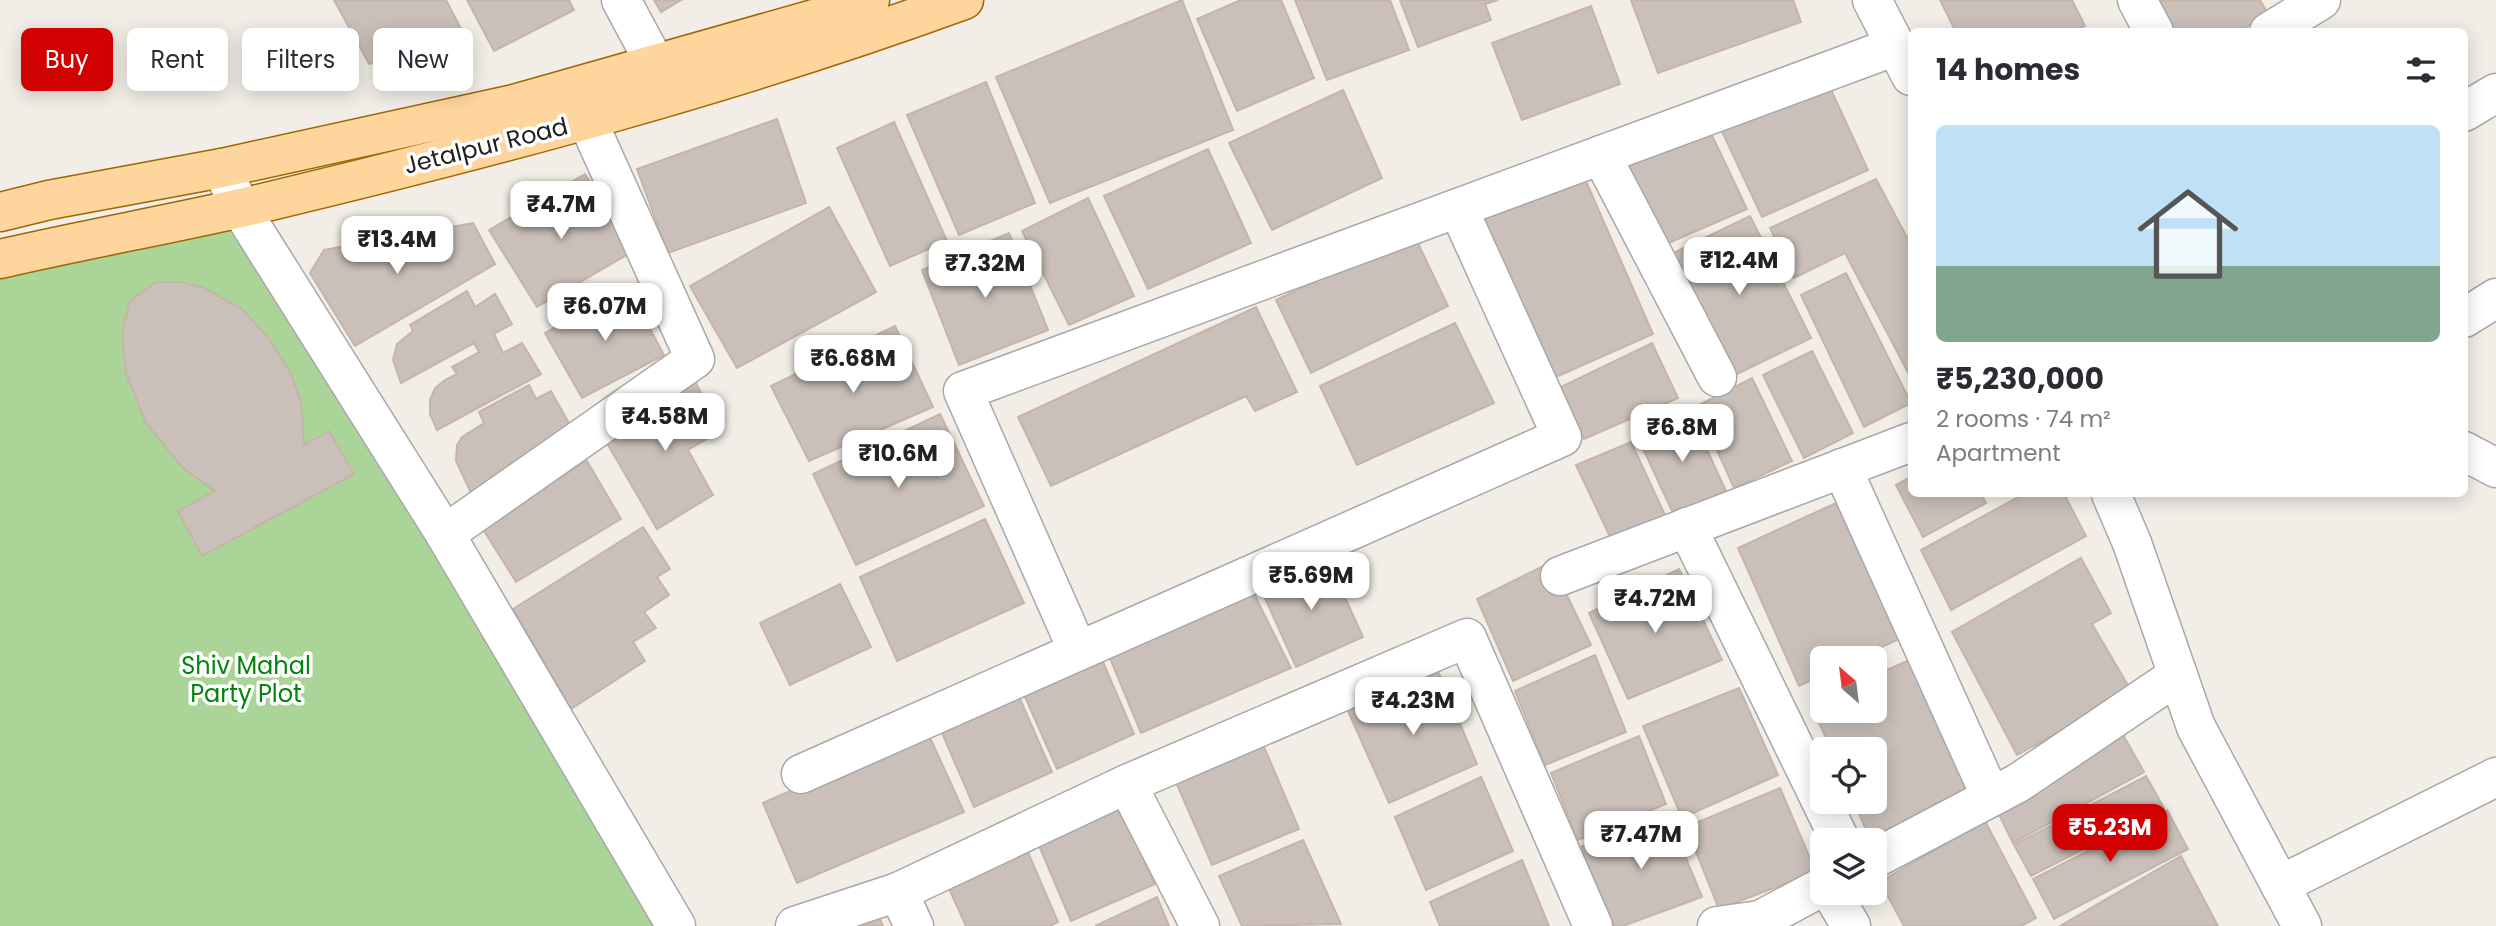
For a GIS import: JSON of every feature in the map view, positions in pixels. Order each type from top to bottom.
[{"type":"main road","name":"Jetalpur Road","points":[[664,80],[870,0]]},
{"type":"main road","name":"Jetalpur Road","points":[[0,259],[240,208],[664,80],[854,40],[964,0]]},
{"type":"main road","name":"Jetalpur Road","points":[[0,212],[49,200],[222,168],[514,104],[580,104]]},
{"type":"street","points":[[621,0],[664,80]]},
{"type":"street","points":[[1078,651],[963,391],[1601,155],[1903,61],[1872,0]]},
{"type":"street","points":[[2137,0],[2152,28]]},
{"type":"street","points":[[2276,28],[2321,0]]},
{"type":"street","points":[[2468,109],[2496,93]]},
{"type":"street","points":[[445,534],[695,359],[580,104]]},
{"type":"street","points":[[1601,155],[1717,377]]},
{"type":"street","points":[[222,168],[240,208],[445,534],[676,926]]},
{"type":"street","points":[[800,774],[1562,437],[1458,208]]},
{"type":"street","points":[[2468,316],[2496,298]]},
{"type":"street","points":[[1560,576],[1908,443]]},
{"type":"street","points":[[2468,453],[2496,468]]},
{"type":"street","points":[[1842,468],[1991,797]]},
{"type":"street","points":[[2112,497],[2132,542],[2196,727],[2302,926]]},
{"type":"street","points":[[1687,527],[1834,828]]},
{"type":"street","points":[[795,926],[898,892],[1127,783],[1467,638],[1593,926]]},
{"type":"street","points":[[1887,852],[2018,783],[2178,675]]},
{"type":"street","points":[[2280,885],[2496,777]]},
{"type":"street","points":[[1127,783],[1200,926]]},
{"type":"street","points":[[898,892],[914,926]]},
{"type":"street","points":[[1717,926],[1760,920],[1810,893]]},
{"type":"street","points":[[1839,905],[1851,926]]},
{"type":"green space","name":"Shiv Mahal Party Plot","points":[[243,191],[676,926],[0,926],[0,243]]},
{"type":"building","points":[[334,0],[446,0],[461,28],[373,28],[373,63],[369,64],[359,46],[359,28],[349,28]]},
{"type":"building","points":[[467,0],[569,0],[574,10],[494,51]]},
{"type":"building","points":[[654,0],[681,0],[661,12]]},
{"type":"building","points":[[1182,0],[1233,130],[1050,203],[996,77]]},
{"type":"building","points":[[1241,0],[1281,0],[1314,78],[1237,111],[1197,19]]},
{"type":"building","points":[[1295,0],[1390,0],[1409,50],[1327,80]]},
{"type":"building","points":[[1400,0],[1498,0],[1485,4],[1491,20],[1418,47]]},
{"type":"building","points":[[1631,0],[1793,0],[1801,22],[1658,73]]},
{"type":"building","points":[[1940,0],[2072,0],[2085,26],[2081,28],[1954,28]]},
{"type":"building","points":[[2152,0],[2260,0],[2268,14],[2245,28],[2167,28]]},
{"type":"building","points":[[1591,6],[1620,84],[1522,120],[1492,43]]},
{"type":"building","points":[[1827,81],[1868,170],[1762,217],[1719,125]]},
{"type":"building","points":[[986,82],[1035,203],[959,235],[907,115]]},
{"type":"building","points":[[1343,90],[1382,178],[1272,230],[1229,143]]},
{"type":"building","points":[[777,119],[806,203],[668,253],[637,169]]},
{"type":"building","points":[[894,122],[947,241],[890,266],[837,148]]},
{"type":"building","points":[[1708,127],[1747,209],[1662,246],[1623,163]]},
{"type":"building","points":[[1208,149],[1251,243],[1148,289],[1104,196]]},
{"type":"building","points":[[1581,170],[1653,334],[1547,381],[1470,213]]},
{"type":"building","points":[[585,174],[632,252],[537,307],[489,230]]},
{"type":"building","points":[[1876,179],[1908,239],[1908,372],[1845,253],[1794,278],[1770,228]]},
{"type":"building","points":[[1088,198],[1134,296],[1069,325],[1022,231]]},
{"type":"building","points":[[829,207],[876,292],[737,368],[690,286]]},
{"type":"building","points":[[1750,216],[1811,338],[1727,379],[1667,256]]},
{"type":"building","points":[[473,223],[495,264],[355,346],[310,273],[324,250]]},
{"type":"building","points":[[1009,233],[1048,330],[959,365],[922,270]]},
{"type":"building","points":[[1414,235],[1448,306],[1311,373],[1276,300]]},
{"type":"building","points":[[1846,273],[1908,397],[1908,405],[1864,427],[1801,295]]},
{"type":"building","points":[[156,282],[180,282],[202,287],[243,310],[269,339],[289,370],[301,402],[304,445],[329,431],[354,474],[202,556],[178,511],[215,491],[183,468],[146,423],[126,373],[122,334],[130,301]]},
{"type":"building","points":[[627,286],[664,355],[582,398],[545,333]]},
{"type":"building","points":[[467,291],[475,307],[495,294],[512,324],[494,334],[503,353],[522,343],[541,374],[437,430],[430,414],[430,400],[435,388],[457,374],[452,367],[479,352],[474,343],[401,383],[393,360],[397,344],[413,331],[410,325]]},
{"type":"building","points":[[1256,307],[1297,392],[1255,411],[1246,396],[1051,486],[1018,417]]},
{"type":"building","points":[[1455,323],[1494,403],[1357,465],[1320,386]]},
{"type":"building","points":[[895,326],[933,407],[809,461],[771,386]]},
{"type":"building","points":[[1652,343],[1678,398],[1584,439],[1559,388]]},
{"type":"building","points":[[1812,351],[1853,433],[1804,458],[1763,375]]},
{"type":"building","points":[[1752,378],[1792,461],[1734,488],[1697,406]]},
{"type":"building","points":[[695,382],[722,430],[688,450],[713,495],[657,529],[601,433]]},
{"type":"building","points":[[529,385],[536,399],[551,391],[570,425],[472,495],[456,461],[457,445],[462,437],[484,423],[479,412]]},
{"type":"building","points":[[1690,413],[1726,491],[1673,513],[1638,438]]},
{"type":"building","points":[[940,414],[984,506],[856,565],[813,474]]},
{"type":"building","points":[[1631,442],[1666,517],[1612,541],[1576,465]]},
{"type":"building","points":[[587,461],[621,519],[516,582],[481,526]]},
{"type":"building","points":[[1908,479],[1908,497],[1983,497],[1986,503],[1923,537],[1896,485]]},
{"type":"building","points":[[2018,497],[2066,497],[2086,536],[1951,610],[1921,550]]},
{"type":"building","points":[[1836,503],[1899,639],[1884,646],[1810,646],[1810,681],[1799,686],[1738,548]]},
{"type":"building","points":[[985,519],[1024,603],[897,661],[860,577]]},
{"type":"building","points":[[643,527],[670,569],[657,577],[669,595],[644,612],[656,628],[633,642],[645,661],[571,709],[513,609]]},
{"type":"building","points":[[1327,558],[1363,637],[1296,667],[1260,587]]},
{"type":"building","points":[[2081,558],[2111,613],[2092,624],[2132,692],[2017,755],[1952,632]]},
{"type":"building","points":[[1551,562],[1591,645],[1513,681],[1477,599]]},
{"type":"building","points":[[1679,569],[1722,660],[1628,699],[1589,613]]},
{"type":"building","points":[[840,584],[871,647],[790,685],[760,623]]},
{"type":"building","points":[[1252,590],[1291,668],[1141,733],[1107,651]]},
{"type":"building","points":[[1100,655],[1134,734],[1057,769],[1022,690]]},
{"type":"building","points":[[1595,655],[1626,732],[1545,765],[1515,691]]},
{"type":"building","points":[[1909,660],[1970,794],[1887,831],[1887,828],[1865,828],[1859,814],[1887,814],[1887,737],[1826,737],[1819,723],[1887,723],[1887,670]]},
{"type":"building","points":[[1437,669],[1477,764],[1389,803],[1348,711]]},
{"type":"building","points":[[1739,688],[1778,775],[1682,818],[1643,726]]},
{"type":"building","points":[[1017,692],[1052,772],[974,807],[939,726]]},
{"type":"building","points":[[2117,724],[2144,772],[2013,843],[1995,806]]},
{"type":"building","points":[[927,731],[964,812],[797,883],[763,803]]},
{"type":"building","points":[[1639,736],[1666,804],[1578,840],[1551,773]]},
{"type":"building","points":[[1262,742],[1299,829],[1212,865],[1175,780]]},
{"type":"building","points":[[2146,776],[2164,808],[2031,876],[2014,845]]},
{"type":"building","points":[[1481,777],[1513,851],[1426,890],[1395,817]]},
{"type":"building","points":[[1780,788],[1810,858],[1810,874],[1719,909],[1686,827]]},
{"type":"building","points":[[1119,804],[1155,884],[1071,921],[1037,841]]},
{"type":"building","points":[[2167,810],[2188,849],[2054,919],[2033,879]]},
{"type":"building","points":[[1667,812],[1702,897],[1623,926],[1614,926],[1580,847]]},
{"type":"building","points":[[1985,821],[2036,918],[2021,926],[1904,926],[1887,895],[1887,878]]},
{"type":"building","points":[[1303,840],[1341,924],[1242,926],[1219,876]]},
{"type":"building","points":[[1024,843],[1058,922],[1050,926],[966,926],[945,880]]},
{"type":"building","points":[[2181,856],[2218,926],[2060,926]]},
{"type":"building","points":[[1522,860],[1549,926],[1440,926],[1430,902]]},
{"type":"building","points":[[1157,897],[1169,926],[1095,926]]},
{"type":"building","points":[[874,906],[883,926],[829,926]]}]
